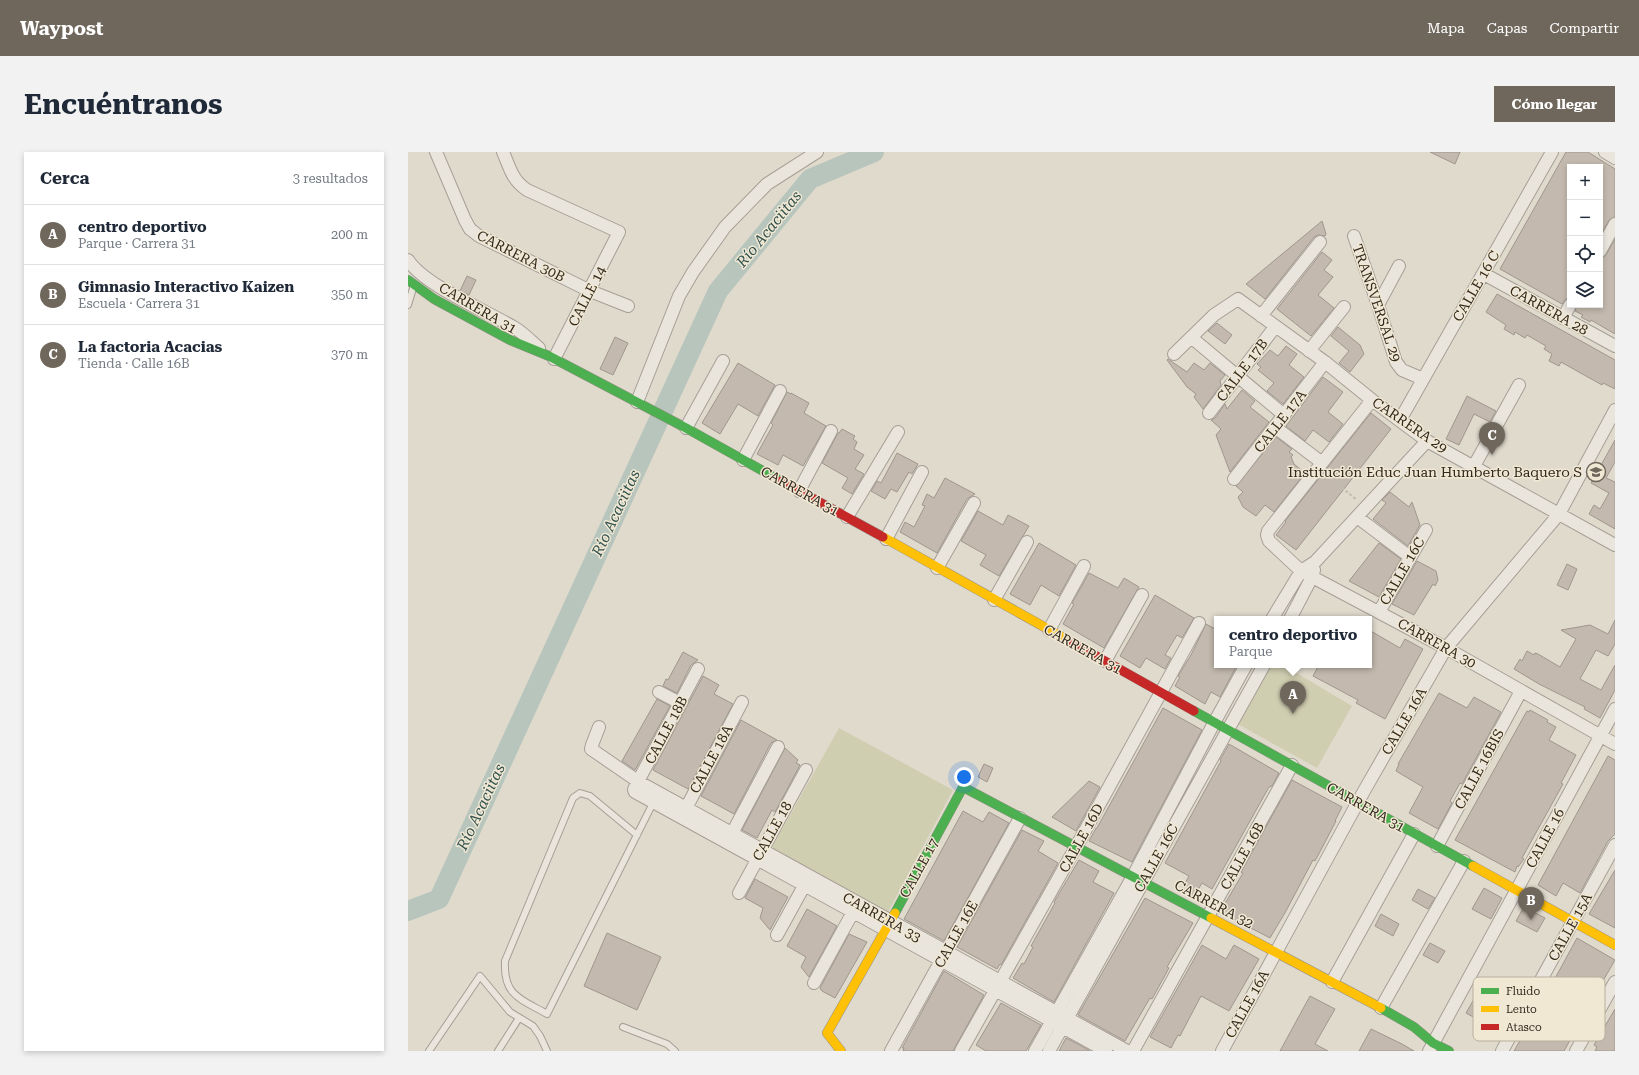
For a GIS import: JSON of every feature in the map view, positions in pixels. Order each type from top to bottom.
[{"type":"street","name":"CARRERA 30B","points":[[436,152],[470,229],[479,236],[590,291],[628,306]]},
{"type":"street","name":"CALLE 14","points":[[503,152],[513,176],[519,184],[527,190],[618,232],[590,291],[552,357]]},
{"type":"street","points":[[639,403],[678,296],[693,272],[725,227],[767,184],[817,152]]},
{"type":"street","name":"CALLE 16 C","points":[[1400,420],[1552,152]]},
{"type":"street","points":[[1605,152],[1615,158]]},
{"type":"street","points":[[1603,246],[1615,224]]},
{"type":"street","name":"TRANSVERSAL 29","points":[[1354,236],[1396,362],[1402,370],[1423,379]]},
{"type":"street","name":"CALLE 17B","points":[[1261,316],[1320,242]]},
{"type":"street","name":"CARRERA 31","points":[[408,260],[427,278],[516,329],[552,357]]},
{"type":"street","points":[[1378,305],[1399,266]]},
{"type":"street","name":"CARRERA 28","points":[[1484,274],[1615,346]]},
{"type":"street","name":"CARRERA 31","points":[[411,283],[434,299],[510,340],[552,357],[682,426],[1615,945]]},
{"type":"street","name":"CARRERA 29","points":[[1192,338],[1214,315],[1238,299],[1325,362],[1372,400],[1427,441],[1615,545]]},
{"type":"street","points":[[1309,351],[1344,307]]},
{"type":"street","points":[[1563,318],[1568,308]]},
{"type":"street","name":"CALLE 17B","points":[[1209,413],[1275,327]]},
{"type":"street","points":[[1174,354],[1192,338],[1284,415]]},
{"type":"street","points":[[682,426],[723,361]]},
{"type":"street","name":"CALLE 17A","points":[[1234,479],[1325,362]]},
{"type":"street","points":[[1474,466],[1519,385]]},
{"type":"street","points":[[743,460],[780,391]]},
{"type":"street","points":[[1275,427],[1319,465],[1372,400]]},
{"type":"street","name":"CALLE 16A","points":[[1222,1051],[1358,802],[1446,648],[1559,514],[1615,410]]},
{"type":"street","points":[[799,491],[831,431]]},
{"type":"street","points":[[847,517],[898,432]]},
{"type":"street","points":[[1274,616],[1301,571],[1315,562],[1427,441]]},
{"type":"street","name":"CARRERA 30","points":[[1319,465],[1267,534],[1269,541],[1301,571],[1446,648],[1615,744]]},
{"type":"street","points":[[886,539],[922,472]]},
{"type":"street","points":[[937,568],[974,503]]},
{"type":"street","points":[[1357,517],[1410,557]]},
{"type":"street","name":"CALLE 16C","points":[[1379,612],[1426,530]]},
{"type":"street","points":[[994,600],[1027,542]]},
{"type":"street","points":[[1292,616],[1312,577],[1315,562]]},
{"type":"street","points":[[1049,630],[1084,566]]},
{"type":"street","points":[[1105,661],[1142,595]]},
{"type":"street","name":"CALLE 16D","points":[[961,1051],[1162,693],[1199,623]]},
{"type":"street","name":"CALLE 16C","points":[[1138,880],[1214,722],[1244,668]]},
{"type":"street","name":"CALLE 16C","points":[[1035,1051],[1060,1019],[1138,880],[1228,729],[1262,668]]},
{"type":"street","name":"CALLE 18B","points":[[636,786],[698,669]]},
{"type":"street","name":"CALLE 16BIS","points":[[1437,846],[1521,691]]},
{"type":"street","points":[[659,692],[680,703]]},
{"type":"street","name":"CALLE 18A","points":[[684,812],[742,702]]},
{"type":"street","name":"CALLE 16","points":[[1431,1047],[1615,709]]},
{"type":"street","points":[[599,727],[592,749],[636,786]]},
{"type":"street","points":[[730,838],[778,747]]},
{"type":"street","name":"CALLE 16B","points":[[1134,1051],[1292,765]]},
{"type":"street","name":"CALLE 18","points":[[739,893],[806,770]]},
{"type":"street","name":"CARRERA 33","points":[[636,786],[654,801],[684,812]]},
{"type":"street","name":"CARRERA 33","points":[[636,786],[943,956],[1060,1019],[1127,1051]]},
{"type":"street","name":"CARRERA 32","points":[[963,787],[1207,918],[1276,952],[1381,1008],[1414,1027],[1431,1047],[1449,1051]]},
{"type":"street","name":"CALLE 17","points":[[841,1051],[827,1033],[963,787]]},
{"type":"street","name":"CALLE 16E","points":[[891,1051],[1020,818]]},
{"type":"street","points":[[1332,982],[1414,834]]},
{"type":"street","name":"CALLE 15A","points":[[1543,977],[1615,845]]},
{"type":"street","name":"CARRERA 33","points":[[759,855],[804,886],[853,912],[888,925]]},
{"type":"street","points":[[1381,1008],[1464,861]]},
{"type":"street","points":[[777,935],[804,886]]},
{"type":"street","points":[[814,983],[853,912]]},
{"type":"street","points":[[1605,1000],[1615,982]]},
{"type":"street","name":"CALLE 16C","points":[[1049,1051],[1060,1019]]},
{"type":"street","name":"CARRERA 33","points":[[1060,1019],[1106,1051]]},
{"type":"street","name":"CALLE 15A","points":[[1502,1051],[1508,1041]]},
{"type":"street","points":[[1576,1051],[1582,1041]]},
{"type":"lane","points":[[408,305],[411,283]]},
{"type":"lane","points":[[637,836],[590,796],[580,793],[573,798],[505,961],[504,975],[508,986],[514,995],[548,1014],[637,836],[654,801]]},
{"type":"lane","points":[[429,1051],[480,976],[510,1012],[533,1026],[540,1036],[546,1051]]},
{"type":"lane","points":[[498,1051],[519,1018]]},
{"type":"lane","points":[[623,1027],[667,1044],[675,1051]]},
{"type":"path","points":[[1319,465],[1366,507]]},
{"type":"green space","points":[[1265,668],[1288,668],[1352,706],[1317,768],[1234,722]]},
{"type":"green space","points":[[839,728],[953,790],[887,914],[771,849]]},
{"type":"building","points":[[1430,152],[1460,152],[1455,164]]},
{"type":"building","points":[[1566,152],[1588,152],[1615,169],[1615,217],[1609,220],[1603,231],[1603,164],[1567,164],[1567,299],[1562,304],[1500,269]]},
{"type":"building","points":[[1322,221],[1326,234],[1325,236],[1318,235],[1314,237],[1265,299],[1246,284]]},
{"type":"building","points":[[1615,239],[1615,334],[1591,320],[1590,322],[1581,317],[1583,315],[1575,311],[1576,308],[1603,308],[1603,256],[1606,255]]},
{"type":"building","points":[[1322,252],[1332,260],[1324,270],[1333,277],[1318,295],[1334,308],[1311,336],[1277,309]]},
{"type":"building","points":[[467,276],[476,280],[469,295],[460,291]]},
{"type":"building","points":[[1497,294],[1615,360],[1615,389],[1603,383],[1602,385],[1561,362],[1559,366],[1549,361],[1552,354],[1544,349],[1546,346],[1527,335],[1525,338],[1515,332],[1514,335],[1504,329],[1506,325],[1486,312]]},
{"type":"building","points":[[1217,323],[1232,335],[1225,344],[1208,331]]},
{"type":"building","points":[[1338,327],[1360,345],[1364,354],[1350,372],[1339,363],[1349,351],[1331,336]]},
{"type":"building","points":[[615,337],[628,343],[613,375],[600,369]]},
{"type":"building","points":[[1286,346],[1297,354],[1289,365],[1304,377],[1283,404],[1267,391],[1274,383],[1258,370],[1261,367],[1257,364],[1270,350],[1278,356]]},
{"type":"building","points":[[1168,359],[1187,372],[1194,363],[1204,370],[1210,363],[1225,375],[1220,381],[1221,385],[1203,409],[1194,397],[1196,394],[1187,387],[1167,360]]},
{"type":"building","points":[[738,363],[775,385],[758,416],[738,404],[720,434],[702,423]]},
{"type":"building","points":[[1323,377],[1343,392],[1328,412],[1343,424],[1329,442],[1313,430],[1305,441],[1286,426]]},
{"type":"building","points":[[1242,390],[1255,401],[1250,407],[1269,422],[1230,472],[1216,435],[1221,429],[1211,420],[1215,418],[1225,404],[1227,409]]},
{"type":"building","points":[[787,392],[809,403],[804,413],[826,426],[803,466],[783,455],[778,465],[757,454],[773,425],[771,423]]},
{"type":"building","points":[[1467,396],[1496,411],[1490,422],[1474,414],[1459,445],[1446,439]]},
{"type":"building","points":[[1371,413],[1391,429],[1296,550],[1276,535],[1286,522],[1285,521]]},
{"type":"building","points":[[842,429],[855,436],[853,439],[857,442],[854,449],[864,455],[855,469],[864,474],[852,494],[842,488],[848,478],[822,463],[838,433]]},
{"type":"building","points":[[1276,437],[1292,449],[1289,452],[1293,455],[1291,457],[1294,464],[1305,473],[1274,512],[1265,505],[1256,516],[1243,507],[1238,497],[1243,492],[1236,486]]},
{"type":"building","points":[[1615,440],[1615,462],[1606,478],[1615,482],[1615,529],[1589,514],[1594,505],[1600,509],[1609,493],[1591,483]]},
{"type":"building","points":[[897,453],[918,464],[912,474],[909,472],[897,492],[891,489],[885,499],[871,491],[877,481],[881,483]]},
{"type":"building","points":[[945,478],[975,494],[967,499],[937,553],[900,532],[905,522],[914,527],[925,506],[922,505],[927,494],[934,498]]},
{"type":"building","points":[[1390,492],[1409,507],[1412,502],[1420,525],[1408,546],[1373,519],[1386,503],[1382,500]]},
{"type":"building","points":[[978,511],[1003,525],[1008,515],[1029,526],[999,576],[980,565],[986,555],[961,541]]},
{"type":"building","points":[[1039,543],[1076,565],[1059,596],[1041,585],[1030,605],[1010,594]]},
{"type":"building","points":[[1379,543],[1401,559],[1379,597],[1349,581]]},
{"type":"building","points":[[1417,561],[1436,571],[1438,580],[1435,586],[1433,584],[1414,615],[1392,604]]},
{"type":"building","points":[[1567,564],[1577,569],[1568,590],[1557,585]]},
{"type":"building","points":[[1089,573],[1118,588],[1124,578],[1139,587],[1104,648],[1063,624],[1074,604],[1072,603]]},
{"type":"building","points":[[1155,595],[1194,618],[1182,638],[1177,635],[1165,655],[1171,658],[1165,669],[1146,658],[1140,668],[1120,656]]},
{"type":"building","points":[[1615,620],[1615,644],[1608,656],[1596,650],[1580,679],[1601,690],[1615,665],[1615,690],[1600,718],[1584,709],[1585,707],[1539,684],[1514,669],[1520,659],[1522,661],[1527,651],[1534,655],[1535,653],[1538,654],[1560,667],[1576,639],[1561,630],[1590,625],[1608,634]]},
{"type":"building","points":[[1206,624],[1214,628],[1214,668],[1235,668],[1220,697],[1211,692],[1205,704],[1175,686],[1180,677],[1178,676],[1191,655]]},
{"type":"building","points":[[1372,632],[1400,648],[1405,639],[1423,649],[1385,719],[1356,703],[1358,700],[1313,676],[1317,668],[1372,668]]},
{"type":"building","points":[[683,652],[698,660],[691,665],[677,693],[663,686],[666,679],[668,680]]},
{"type":"building","points":[[703,676],[719,685],[714,694],[733,704],[688,789],[653,770]]},
{"type":"building","points":[[1439,693],[1467,708],[1474,697],[1501,712],[1462,784],[1460,783],[1450,801],[1452,803],[1438,829],[1409,813],[1423,787],[1396,771],[1398,764]]},
{"type":"building","points":[[657,699],[670,706],[635,770],[622,761]]},
{"type":"building","points":[[1163,708],[1202,730],[1132,862],[1089,841]]},
{"type":"building","points":[[1530,710],[1548,720],[1547,722],[1556,727],[1549,740],[1576,755],[1561,783],[1563,784],[1522,858],[1524,859],[1518,867],[1517,866],[1515,872],[1455,840],[1527,711],[1529,712]]},
{"type":"building","points":[[741,720],[777,740],[771,743],[734,814],[701,796]]},
{"type":"building","points":[[1229,744],[1279,773],[1272,786],[1269,787],[1212,889],[1202,883],[1193,898],[1181,891],[1189,876],[1165,863]]},
{"type":"building","points":[[785,748],[798,760],[796,763],[800,765],[775,812],[772,810],[757,838],[742,830]]},
{"type":"building","points":[[1608,756],[1615,760],[1615,834],[1608,841],[1580,893],[1563,883],[1556,896],[1538,885]]},
{"type":"building","points":[[984,764],[993,768],[987,782],[978,777]]},
{"type":"building","points":[[1292,780],[1342,807],[1315,861],[1313,860],[1270,938],[1220,912],[1243,873],[1241,872]]},
{"type":"building","points":[[1089,781],[1100,787],[1076,831],[1052,817]]},
{"type":"building","points":[[963,811],[983,822],[989,812],[1009,823],[944,941],[904,919]]},
{"type":"building","points":[[1022,830],[1044,841],[1038,851],[1058,863],[1001,965],[1000,964],[997,969],[957,947]]},
{"type":"building","points":[[1079,860],[1099,871],[1093,882],[1114,893],[1054,1002],[1013,978],[1022,963],[1024,964],[1033,947],[1031,946],[1055,903],[1054,902]]},
{"type":"building","points":[[1615,870],[1615,928],[1589,914]]},
{"type":"building","points":[[755,879],[788,897],[770,930],[760,918],[763,908],[745,898]]},
{"type":"building","points":[[1484,888],[1502,898],[1491,919],[1472,909]]},
{"type":"building","points":[[1418,889],[1435,898],[1428,909],[1412,900]]},
{"type":"building","points":[[1145,898],[1193,923],[1167,967],[1169,968],[1152,999],[1150,998],[1125,1041],[1078,1015]]},
{"type":"building","points":[[1524,907],[1545,918],[1537,932],[1516,921]]},
{"type":"building","points":[[807,909],[837,926],[809,977],[801,967],[806,957],[787,946]]},
{"type":"building","points":[[1381,914],[1399,924],[1393,936],[1375,926]]},
{"type":"building","points":[[607,933],[661,957],[637,1010],[584,986]]},
{"type":"building","points":[[849,934],[867,942],[835,998],[822,991],[820,988]]},
{"type":"building","points":[[1577,938],[1615,960],[1605,977],[1556,977]]},
{"type":"building","points":[[1430,943],[1445,951],[1438,963],[1423,955]]},
{"type":"building","points":[[1202,945],[1226,959],[1234,945],[1259,959],[1229,1011],[1201,996],[1180,1036],[1178,1035],[1171,1048],[1150,1037]]},
{"type":"building","points":[[944,971],[984,995],[953,1051],[903,1051],[904,1048],[902,1048]]},
{"type":"building","points":[[1310,996],[1335,1009],[1315,1044],[1328,1051],[1280,1051]]},
{"type":"building","points":[[1473,1001],[1473,1017],[1466,1013]]},
{"type":"building","points":[[1001,1003],[1041,1025],[1026,1051],[986,1051],[976,1045]]},
{"type":"building","points":[[1615,1009],[1615,1051],[1595,1051],[1597,1047],[1594,1045],[1596,1041],[1605,1041],[1605,1026]]},
{"type":"building","points":[[1371,1029],[1402,1044],[1414,1051],[1359,1051]]},
{"type":"building","points":[[1066,1038],[1076,1043],[1090,1051],[1059,1051]]},
{"type":"building","points":[[1520,1041],[1570,1041],[1564,1051],[1514,1051]]},
{"type":"waterway","name":"Río Acaciitas","points":[[408,911],[439,899],[718,291],[810,179],[874,152]]},
{"type":"traffic: fast","points":[[408,280],[434,299],[510,340],[549,356],[686,428],[781,481]]},
{"type":"traffic: fast","points":[[1194,711],[1473,866]]},
{"type":"traffic: fast","points":[[895,913],[963,787],[1211,918]]},
{"type":"traffic: fast","points":[[1381,1008],[1414,1027],[1433,1043],[1449,1051]]},
{"type":"traffic: slow","points":[[883,537],[1073,643]]},
{"type":"traffic: slow","points":[[1473,866],[1615,945]]},
{"type":"traffic: slow","points":[[841,1051],[827,1033],[895,913]]},
{"type":"traffic: slow","points":[[1211,918],[1381,1008]]},
{"type":"traffic: jam","points":[[781,481],[883,537]]},
{"type":"traffic: jam","points":[[1073,643],[1194,711]]},
{"type":"place","name":"La factoria Acacias","points":[[1492,455]]},
{"type":"place","name":"Institución Educ Juan Humberto Baquero S","points":[[1596,472]]},
{"type":"place","name":"centro deportivo","points":[[1293,714]]},
{"type":"place","name":"Gimnasio Interactivo Kaizen","points":[[1531,920]]}]
